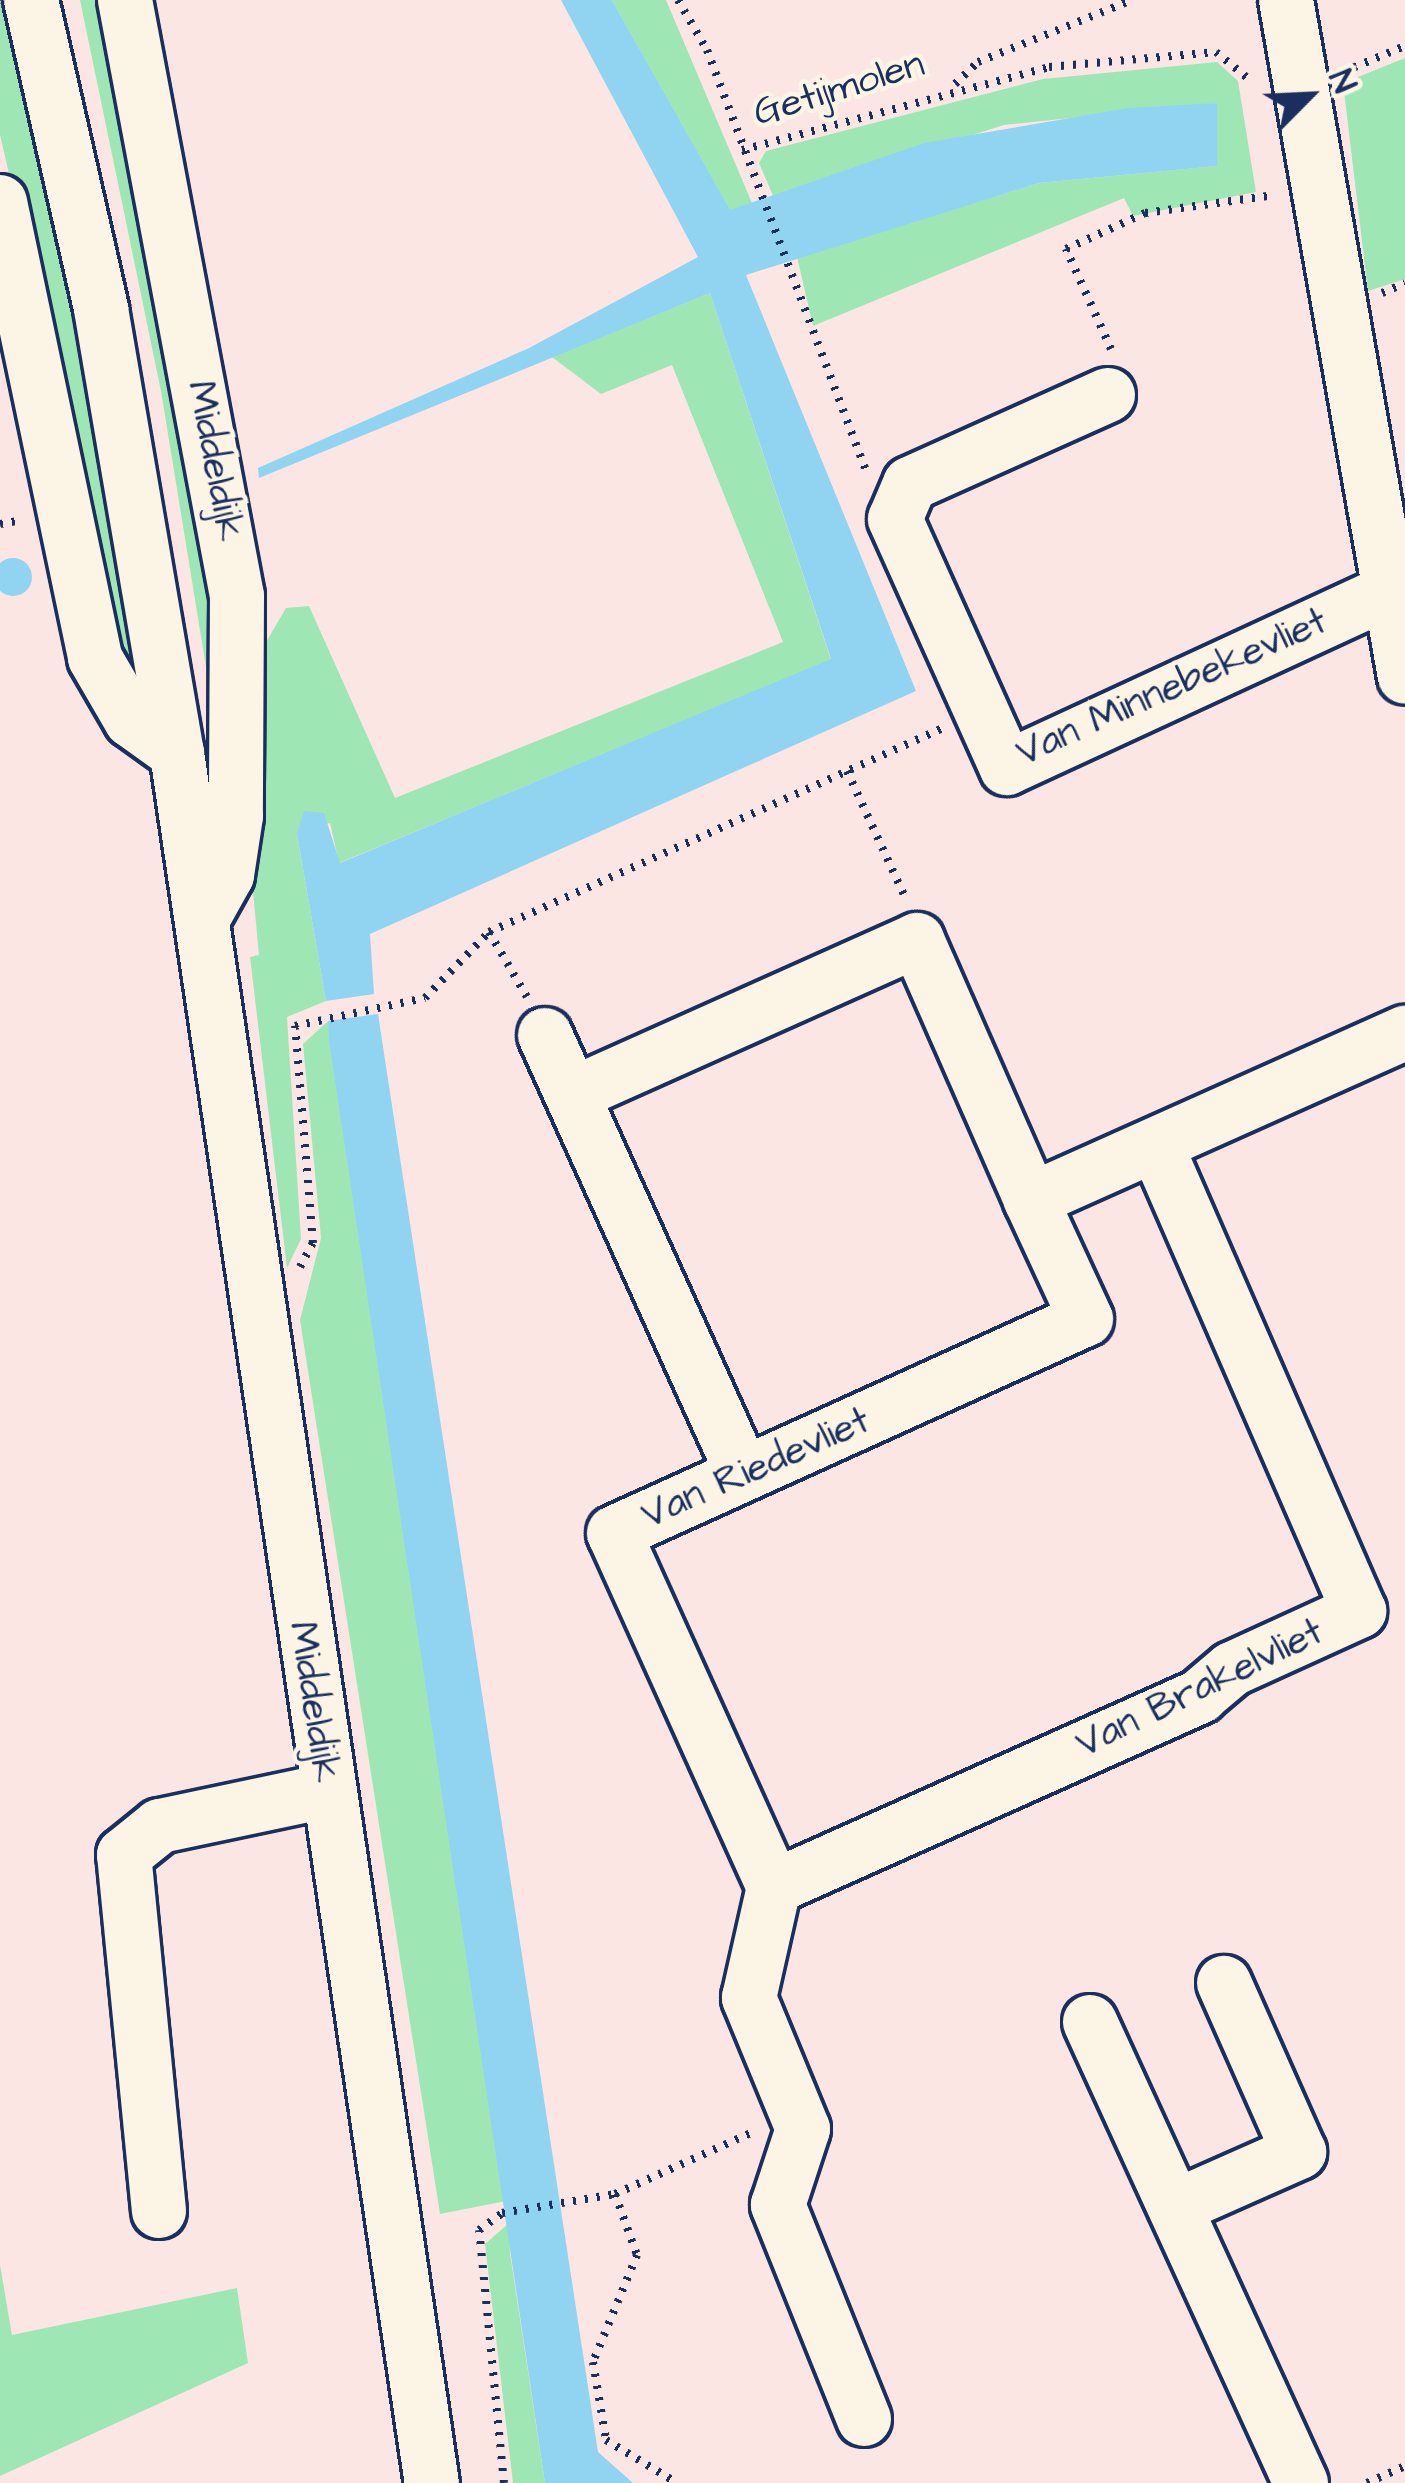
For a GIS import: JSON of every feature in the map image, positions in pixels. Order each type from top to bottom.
[{"type":"street","name":"Middeldijk","points":[[32,0],[100,308],[177,753],[326,1791],[432,2483]]},
{"type":"street","name":"Middeldijk","points":[[124,0],[237,596],[236,816],[226,875],[202,920]]},
{"type":"street","points":[[1286,0],[1384,594],[1405,677]]},
{"type":"street","points":[[0,202],[95,658],[131,720],[177,753]]},
{"type":"street","points":[[895,519],[910,484],[1108,395]]},
{"type":"street","name":"Van Minnebekevliet","points":[[895,519],[1007,768],[1384,594]]},
{"type":"street","points":[[573,1094],[917,940]]},
{"type":"street","name":"Van Riedevliet","points":[[774,1887],[614,1533],[1086,1319],[917,940]]},
{"type":"street","points":[[1030,1200],[1405,1034]]},
{"type":"street","points":[[545,1035],[743,1474]]},
{"type":"street","name":"Van Brakelvliet","points":[[774,1887],[1200,1696],[1232,1669],[1359,1611],[1156,1144]]},
{"type":"street","points":[[159,2211],[124,1855],[160,1826],[326,1791]]},
{"type":"street","points":[[774,1887],[749,1998],[800,2110],[778,2206],[864,2419]]},
{"type":"street","points":[[1175,2207],[1299,2152],[1224,1983]]},
{"type":"street","points":[[1090,2022],[1301,2483]]},
{"type":"path","points":[[678,0],[796,284],[804,329],[895,519]]},
{"type":"path","name":"Getijmolen","points":[[953,85],[978,62],[1132,0]]},
{"type":"path","name":"Getijmolen","points":[[742,150],[953,85],[1216,52],[1252,81],[1299,78],[1364,69],[1405,46]]},
{"type":"path","points":[[1108,395],[1127,386],[1066,249],[1145,213],[1318,188]]},
{"type":"path","points":[[291,1285],[313,1243],[295,1026],[321,1012],[444,987],[489,932],[980,710]]},
{"type":"path","points":[[847,771],[917,940]]},
{"type":"path","points":[[489,932],[545,1035]]},
{"type":"path","points":[[504,2483],[478,2240],[502,2213],[615,2194],[800,2110]]},
{"type":"path","points":[[615,2194],[637,2255],[592,2362],[607,2440],[676,2483]]},
{"type":"path","points":[[1367,2483],[1405,2466]]},
{"type":"green space","points":[[0,0],[19,0],[149,684],[130,688],[0,135]]},
{"type":"green space","points":[[80,0],[108,0],[215,506],[229,808],[161,391]]},
{"type":"green space","points":[[612,0],[666,0],[752,203],[730,211]]},
{"type":"green space","points":[[1405,58],[1405,279],[1368,291],[1343,83]]},
{"type":"green space","points":[[1217,62],[1238,81],[1256,192],[1133,216],[1124,198],[813,326],[797,257],[1039,183],[1216,166],[1216,103],[1004,125],[774,198],[759,163],[766,151],[1043,79]]},
{"type":"green space","points":[[710,293],[831,660],[339,863],[330,823],[297,834],[326,1001],[287,1017],[301,1239],[287,1268],[250,957],[259,955],[249,849],[262,649],[286,608],[309,606],[395,798],[783,642],[672,365],[601,394],[552,357]]},
{"type":"green space","points":[[328,1021],[506,2201],[440,2214],[300,1320],[321,1238],[303,1044]]},
{"type":"green space","points":[[509,2223],[545,2483],[513,2483],[485,2244]]},
{"type":"green space","points":[[0,2265],[12,2335],[237,2288],[248,2363],[0,2476]]},
{"type":"water","points":[[561,0],[612,0],[730,210],[924,143],[1129,108],[1217,103],[1217,166],[1039,183],[746,275],[916,691],[370,934],[374,994],[326,1001],[297,834],[304,811],[324,813],[340,863],[831,659],[710,293],[259,478],[258,468],[529,348],[698,257]]},
{"type":"water","points":[[13,558],[26,564],[32,577],[26,590],[13,596],[0,590],[-6,577],[0,564]]},
{"type":"water","points":[[378,1014],[598,2452],[633,2483],[545,2483],[329,1040],[328,1021]]}]
